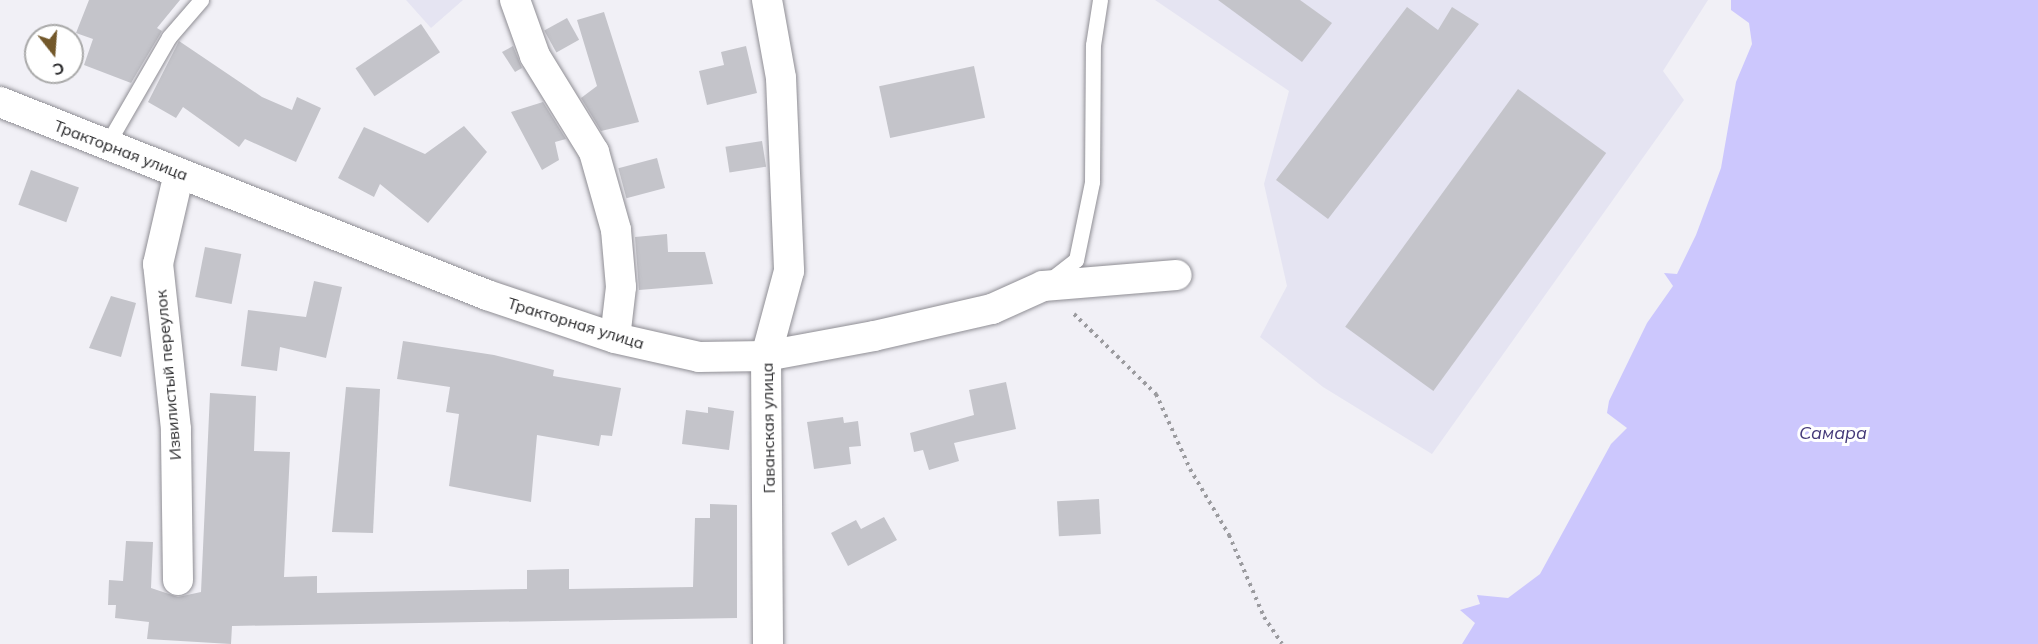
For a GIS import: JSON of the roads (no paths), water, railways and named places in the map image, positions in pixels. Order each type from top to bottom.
[{"type":"street","points":[[515,0],[535,56],[594,152],[616,230],[621,287],[615,338]]},
{"type":"street","name":"Гаванская улица","points":[[767,0],[781,78],[789,271],[766,356],[768,644]]},
{"type":"street","name":"Тракторная улица","points":[[0,102],[106,146],[179,172],[487,295],[615,338],[699,357],[766,356],[992,309],[1043,286],[1177,275]]},
{"type":"street","name":"Извилистый переулок","points":[[178,580],[176,429],[158,264],[179,172]]},
{"type":"lane","points":[[106,146],[169,37],[201,0]]},
{"type":"lane","points":[[1043,286],[1076,260],[1092,182],[1093,45],[1100,0]]},
{"type":"water","name":"Самара","points":[[1731,0],[2038,0],[2038,644],[1462,644],[1475,623],[1460,610],[1480,604],[1477,595],[1508,598],[1540,574],[1611,444],[1627,428],[1607,413],[1609,401],[1647,323],[1673,286],[1664,273],[1677,274],[1696,235],[1721,168],[1736,82],[1752,44],[1749,23],[1731,10]]}]
